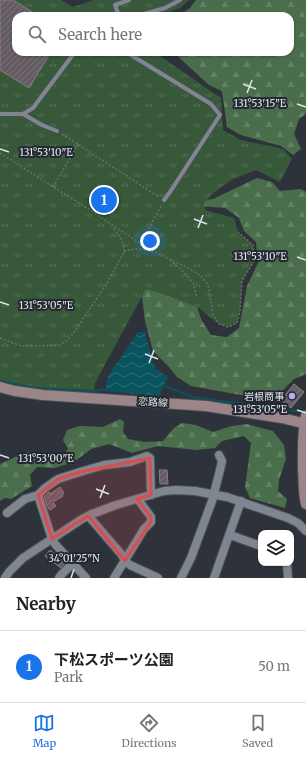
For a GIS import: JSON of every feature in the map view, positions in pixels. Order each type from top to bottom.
[{"type":"street","name":"恋路線","points":[[0,387],[15,391],[43,394],[206,406],[305,421]]},
{"type":"street","points":[[305,421],[303,431],[306,504]]},
{"type":"street","points":[[181,578],[191,558],[212,501],[222,460],[219,455]]},
{"type":"street","points":[[7,513],[25,499],[38,495],[58,479],[104,465],[130,462],[147,456],[150,458],[151,494]]},
{"type":"street","points":[[5,578],[23,558],[82,519],[116,505],[164,491],[195,490],[227,497],[288,518],[298,523],[306,531]]},
{"type":"street","points":[[38,495],[52,539],[86,578]]},
{"type":"street","points":[[114,578],[144,529],[151,522],[151,517],[138,499]]},
{"type":"street","points":[[214,578],[241,501]]},
{"type":"street","points":[[92,514],[91,519],[125,561],[130,565],[158,578]]},
{"type":"street","points":[[230,535],[258,545]]},
{"type":"street","points":[[59,578],[73,563]]},
{"type":"street","points":[[287,566],[288,578]]},
{"type":"lane","points":[[118,12],[115,5],[129,0]]},
{"type":"lane","points":[[151,12],[165,8],[180,0]]},
{"type":"lane","points":[[23,114],[33,108],[72,56]]},
{"type":"lane","points":[[133,56],[211,104],[220,115],[164,200]]},
{"type":"lane","points":[[0,114],[23,114],[42,125],[57,131]]},
{"type":"path","points":[[57,131],[164,200],[141,244]]},
{"type":"path","points":[[53,187],[78,144]]},
{"type":"path","points":[[0,153],[141,244],[201,276],[208,286],[213,315],[219,324],[228,327],[237,323],[240,312],[242,281],[254,261],[253,245],[238,232]]},
{"type":"path","points":[[0,338],[21,346],[34,346],[60,344],[72,335],[106,285],[124,252],[122,240],[111,225]]},
{"type":"path","points":[[124,252],[129,249],[140,248],[155,252]]},
{"type":"path","points":[[167,258],[185,273],[192,283],[197,298]]},
{"type":"highlighted area","points":[[150,458],[151,495],[137,499],[151,517],[151,522],[125,561],[88,516],[52,539],[38,495],[58,479],[80,472]]},
{"type":"green space","points":[[0,0],[61,0],[73,7],[94,0],[189,0],[180,8],[168,12],[12,12],[12,56],[160,56],[221,98],[223,130],[241,140],[283,149],[292,159],[280,182],[256,170],[231,180],[211,195],[204,204],[205,210],[234,218],[238,232],[253,245],[254,261],[242,281],[240,312],[237,323],[228,327],[219,324],[199,308],[146,289],[95,383],[94,392],[31,388],[0,382]]},
{"type":"green space","points":[[196,0],[306,0],[306,114],[299,119],[294,134],[301,149],[293,155],[281,146],[241,135],[227,127],[222,91],[209,85],[177,56],[294,56],[294,12],[184,12],[190,8]]},
{"type":"green space","points":[[257,178],[272,182],[280,191],[301,189],[306,192],[306,374],[294,379],[279,394],[268,400],[191,386],[177,377],[153,351],[145,321],[139,271],[194,297],[201,319],[211,335],[227,337],[239,328],[247,286],[258,263],[256,242],[244,231],[239,218],[225,208],[199,206],[200,201],[213,199]]},
{"type":"green space","points":[[120,419],[124,422],[123,432],[128,439],[145,442],[163,441],[174,428],[182,423],[196,425],[213,432],[232,426],[247,424],[273,431],[284,445],[286,459],[279,480],[278,491],[287,499],[285,508],[250,498],[245,487],[251,443],[244,436],[222,441],[215,448],[196,450],[158,446],[132,453],[109,444],[91,449],[74,462],[54,468],[37,467],[30,475],[32,486],[11,499],[5,498],[0,501],[0,464],[26,452],[34,453],[42,457],[60,458],[68,449],[63,440],[67,430],[80,426],[103,427]]},
{"type":"water","points":[[138,332],[145,332],[156,369],[168,377],[159,396],[105,391],[108,376]]},
{"type":"building","points":[[0,0],[13,0],[32,12],[12,12],[12,56],[49,56],[29,88],[0,70]]},
{"type":"building","name":"岩根商事","points":[[294,384],[304,392],[291,408],[281,400]]},
{"type":"building","points":[[159,470],[167,470],[168,484],[160,484]]},
{"type":"building","points":[[60,487],[64,493],[62,494],[63,496],[53,502],[56,506],[50,510],[44,497],[49,492],[50,494]]},
{"type":"building","points":[[50,550],[65,563],[61,568],[45,556]]},
{"type":"waterway","points":[[0,381],[36,388],[94,391],[108,389]]},
{"type":"waterway","points":[[163,385],[192,397],[294,411],[306,411]]},
{"type":"place","name":"下松スポーツ公園","points":[[104,200]]},
{"type":"place","name":"岩根商事","points":[[292,396]]}]
